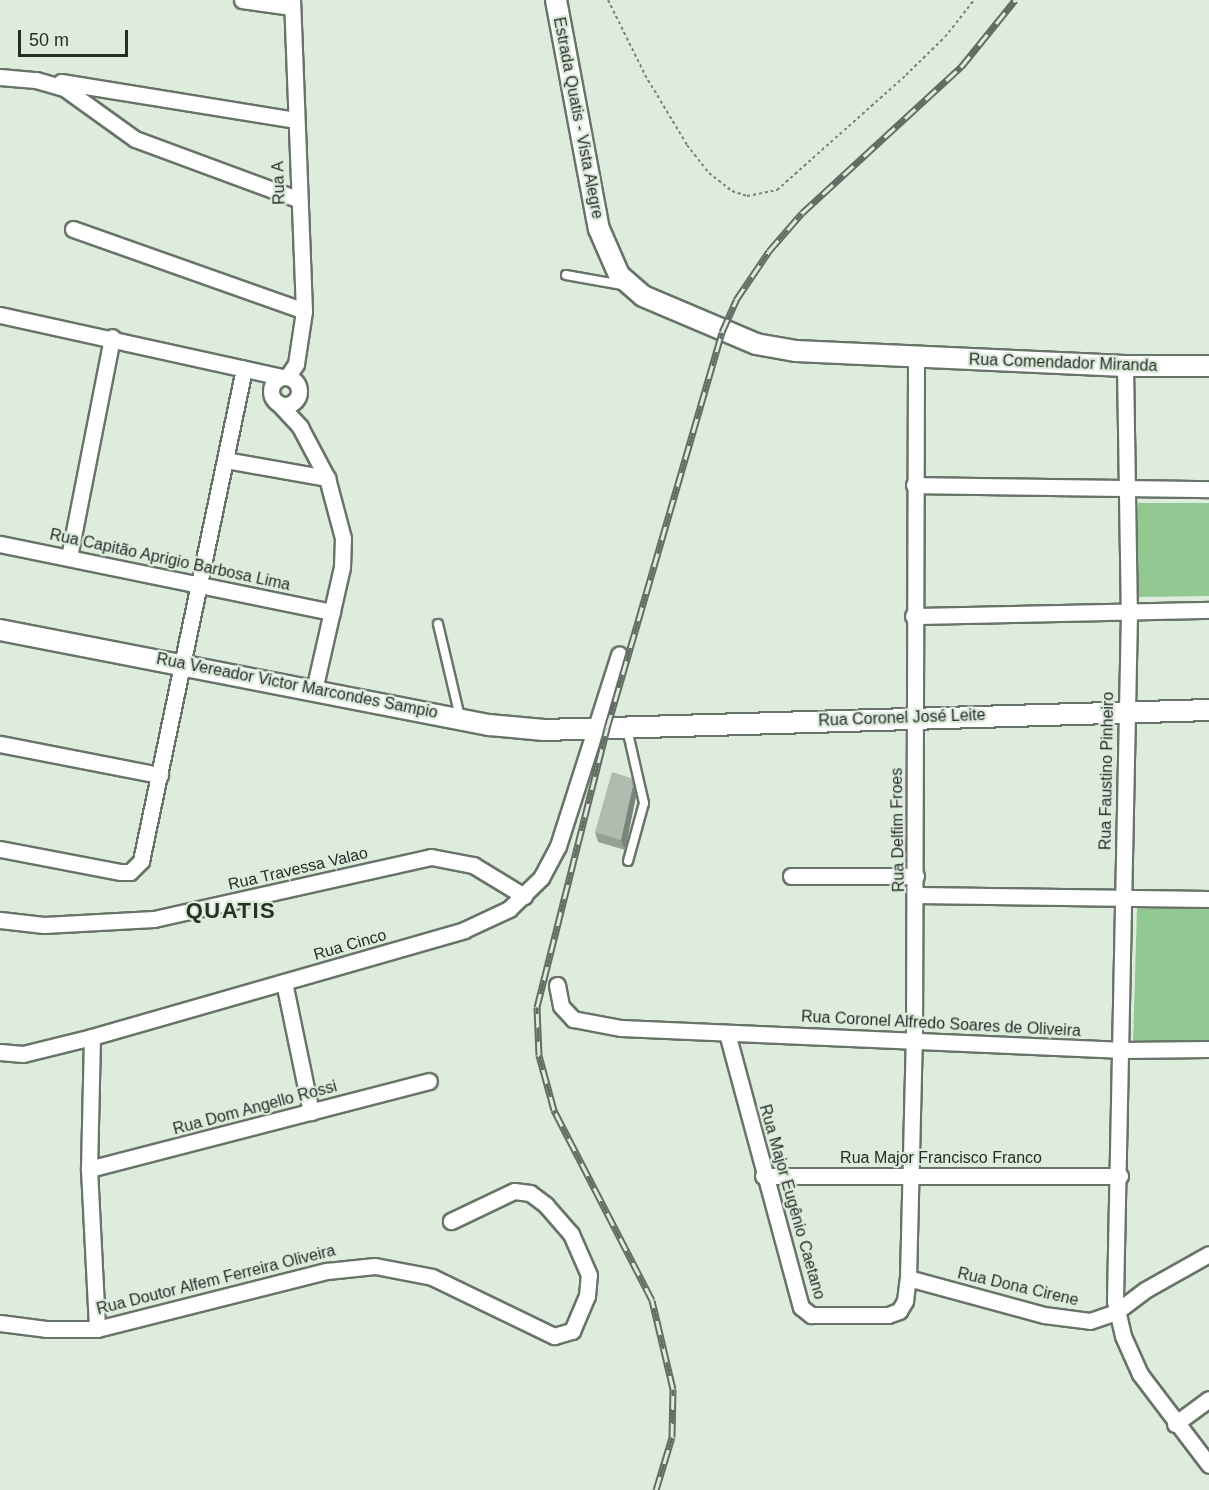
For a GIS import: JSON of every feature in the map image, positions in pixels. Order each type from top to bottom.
[{"type":"street","points":[[242,0],[292,4]]},
{"type":"street","name":"Estrada Quatis - Vista Alegre","points":[[556,0],[562,49],[599,230],[607,254],[629,286],[669,310],[756,344],[837,355],[916,358]]},
{"type":"street","name":"Rua A","points":[[292,4],[297,199],[304,311],[291,384],[300,427]]},
{"type":"street","points":[[0,77],[36,80],[295,120]]},
{"type":"street","points":[[36,80],[64,88],[135,139],[297,199]]},
{"type":"street","points":[[73,229],[304,311]]},
{"type":"street","points":[[0,315],[112,337],[247,370],[291,384]]},
{"type":"street","points":[[69,557],[112,337]]},
{"type":"street","name":"Rua Comendador Miranda","points":[[916,358],[1125,366],[1209,366]]},
{"type":"street","name":"Rua Delfim Froes","points":[[905,1301],[908,1278],[917,895],[913,616],[916,358]]},
{"type":"street","name":"Rua Faustino Pinheiro","points":[[1116,1312],[1120,1176],[1119,1050],[1125,712],[1129,613],[1125,366]]},
{"type":"street","points":[[247,370],[300,427],[327,478],[343,538],[342,567],[314,690]]},
{"type":"street","points":[[0,849],[130,872],[137,868],[145,853],[182,663],[225,460],[247,370]]},
{"type":"street","points":[[275,399],[287,405],[291,384]]},
{"type":"street","points":[[275,399],[272,386],[291,384]]},
{"type":"street","points":[[225,460],[327,478]]},
{"type":"street","points":[[914,486],[1209,489]]},
{"type":"street","name":"Rua Capitão Aprigio Barbosa Lima","points":[[0,544],[332,612]]},
{"type":"street","points":[[913,616],[1209,610]]},
{"type":"street","name":"Rua Vereador Victor Marcondes Sampio","points":[[0,630],[182,663],[461,719],[544,730],[594,729]]},
{"type":"street","name":"Rua Cinco","points":[[0,1052],[23,1054],[92,1038],[472,928],[496,917],[524,896],[541,878],[558,846],[619,655]]},
{"type":"street","name":"Rua Coronel José Leite","points":[[594,729],[915,717],[1209,710]]},
{"type":"street","points":[[0,744],[160,775]]},
{"type":"street","name":"Rua Travessa Valao","points":[[0,920],[44,925],[154,919],[431,857],[473,865],[524,896]]},
{"type":"street","points":[[791,876],[916,876]]},
{"type":"street","points":[[917,895],[1209,899]]},
{"type":"street","points":[[284,982],[311,1112]]},
{"type":"street","name":"Rua Coronel Alfredo Soares de Oliveira","points":[[557,985],[561,1006],[573,1019],[671,1031],[1119,1050],[1209,1049]]},
{"type":"street","name":"Rua Major Eugênio Caetano","points":[[727,1032],[763,1176],[798,1301],[806,1313],[888,1315],[898,1311],[905,1301]]},
{"type":"street","points":[[92,1038],[89,1169],[97,1329]]},
{"type":"street","name":"Rua Dom Angello Rossi","points":[[89,1169],[429,1081]]},
{"type":"street","name":"Rua Major Francisco Franco","points":[[763,1176],[1120,1176]]},
{"type":"street","name":"Rua Doutor Alfem Ferreira Oliveira","points":[[0,1323],[46,1329],[97,1329],[327,1271],[375,1266],[432,1277],[554,1336],[572,1331],[587,1296],[589,1275],[571,1234],[546,1205],[530,1193],[514,1191],[451,1221]]},
{"type":"street","name":"Rua Dona Cirene","points":[[908,1278],[1059,1317],[1090,1321],[1116,1312],[1145,1290],[1209,1254]]},
{"type":"street","points":[[1116,1312],[1140,1374],[1175,1424],[1209,1465]]},
{"type":"street","points":[[1175,1424],[1209,1398]]},
{"type":"lane","points":[[566,275],[629,286]]},
{"type":"lane","points":[[438,624],[461,719]]},
{"type":"lane","points":[[627,728],[644,803],[628,861]]},
{"type":"path","points":[[608,0],[645,75],[687,145],[709,173],[732,191],[747,196],[777,190],[906,75],[945,37],[974,0]]},
{"type":"green space","points":[[1138,503],[1209,503],[1209,596],[1138,597]]},
{"type":"green space","points":[[1137,908],[1209,909],[1209,1041],[1133,1044]]},
{"type":"building","points":[[612,772],[631,778],[633,786],[621,840],[595,832]]},
{"type":"railway","points":[[656,1490],[672,1437],[673,1389],[652,1300],[554,1110],[539,1055],[537,1007],[607,728],[722,332],[736,300],[769,251],[802,213],[961,67],[1015,0]]},
{"type":"district","name":"QUATIS","points":[[231,911]]}]
